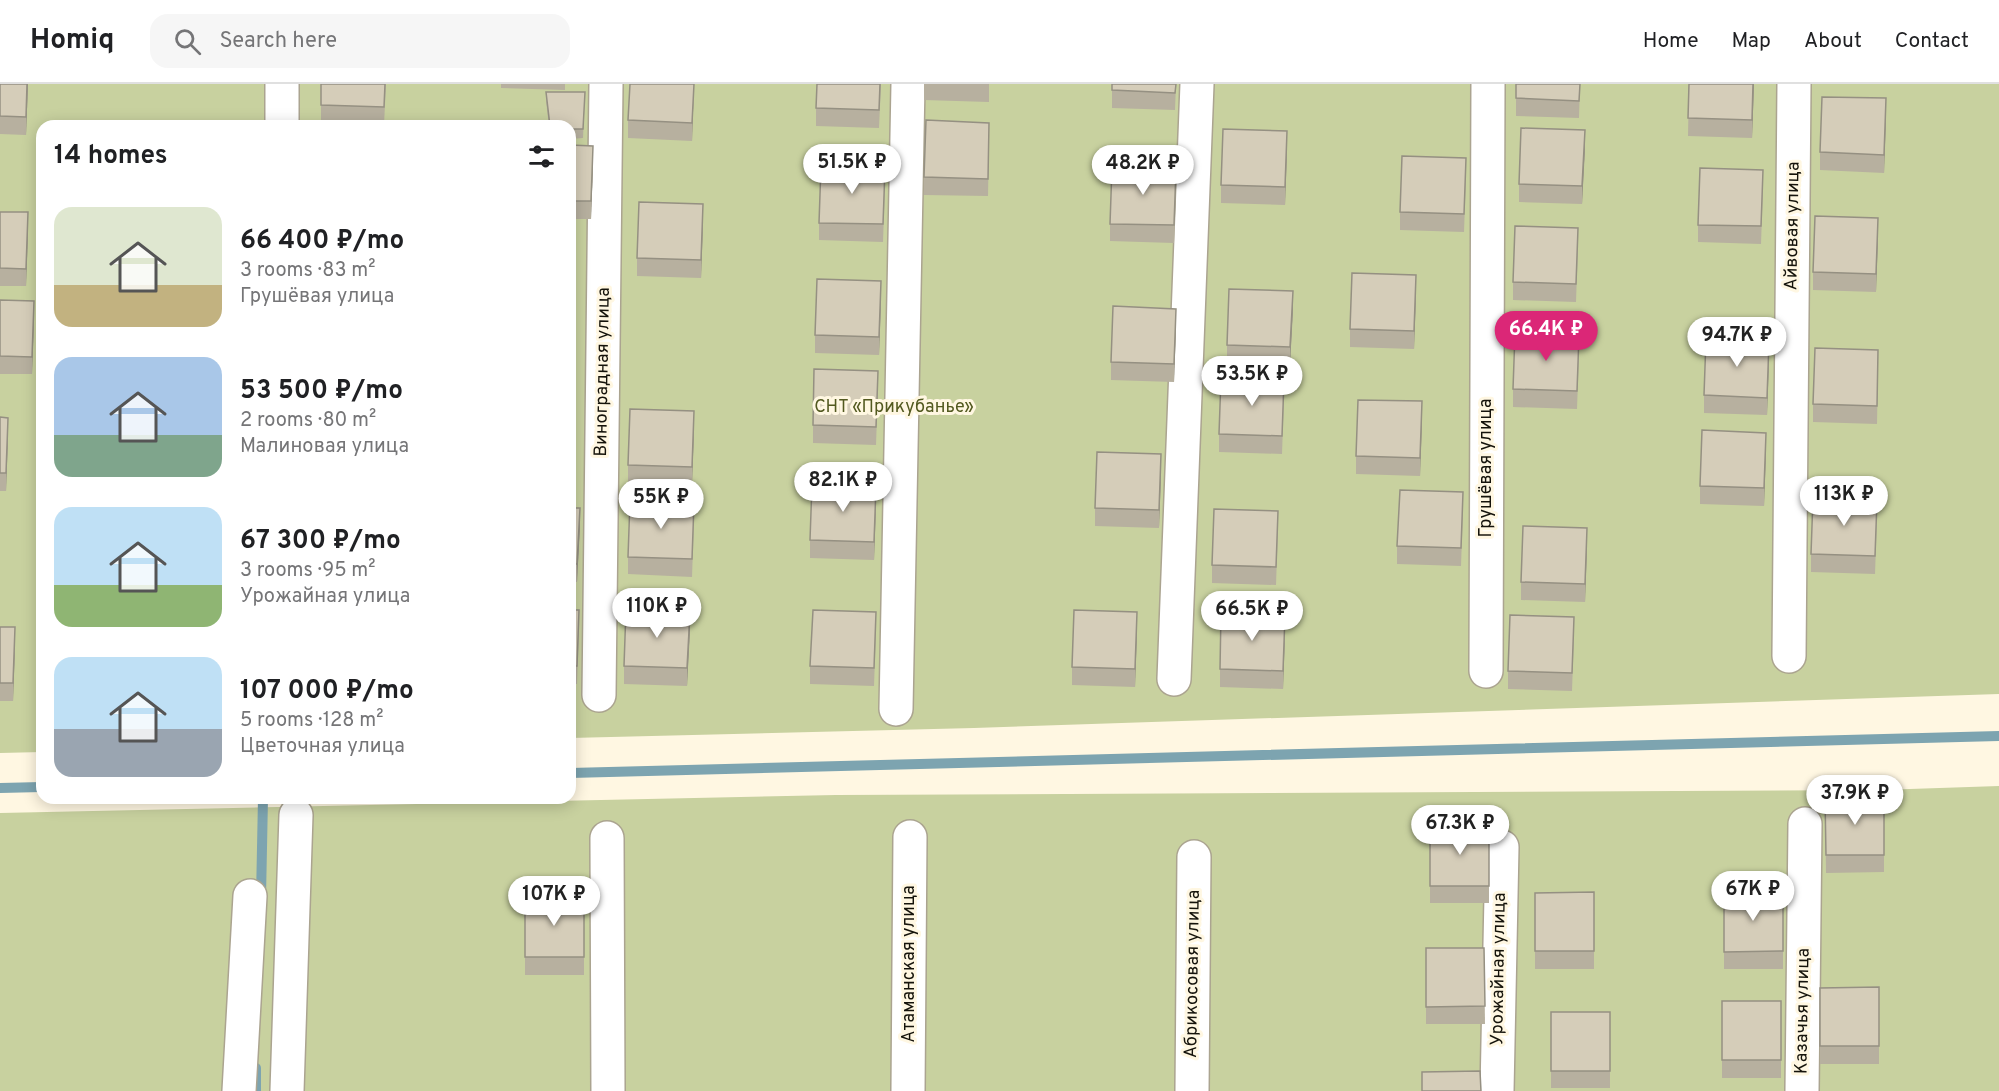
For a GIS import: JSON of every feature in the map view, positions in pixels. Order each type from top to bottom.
[{"type":"street","points":[[282,84],[282,120]]},
{"type":"street","name":"Виноградная улица","points":[[599,695],[606,84]]},
{"type":"street","points":[[896,709],[908,84]]},
{"type":"street","points":[[1174,679],[1197,84]]},
{"type":"street","name":"Грушёвая улица","points":[[1486,671],[1488,84]]},
{"type":"street","name":"Айвовая улица","points":[[1789,656],[1794,84]]},
{"type":"street","points":[[287,1091],[296,815]]},
{"type":"street","name":"Казачья улица","points":[[1802,1091],[1805,824]]},
{"type":"street","name":"Атаманская улица","points":[[908,1091],[910,837]]},
{"type":"street","points":[[607,838],[608,1091]]},
{"type":"street","name":"Урожайная улица","points":[[1497,1091],[1502,847]]},
{"type":"street","name":"Абрикосовая улица","points":[[1192,1091],[1194,857]]},
{"type":"street","points":[[239,1091],[249,896]]},
{"type":"green space","name":"СНТ «Прикубанье»","points":[[0,84],[1999,84],[1999,694],[974,728],[576,738],[576,120],[36,120],[36,752],[0,753]]},
{"type":"green space","points":[[1999,786],[1999,1091],[0,1091],[0,813],[418,804],[576,804],[576,801],[836,795],[1880,790]]},
{"type":"building","points":[[0,84],[27,84],[26,117],[0,116]]},
{"type":"building","points":[[321,84],[385,84],[384,107],[321,105]]},
{"type":"building","points":[[630,84],[694,84],[692,123],[628,120]]},
{"type":"building","points":[[817,84],[880,84],[879,110],[816,108]]},
{"type":"building","points":[[1112,84],[1176,84],[1175,93],[1112,90]]},
{"type":"building","points":[[1516,84],[1580,84],[1579,101],[1516,98]]},
{"type":"building","points":[[1689,84],[1753,84],[1752,120],[1688,118]]},
{"type":"building","points":[[546,92],[585,92],[583,129],[576,129],[576,120],[549,120]]},
{"type":"building","points":[[1822,97],[1886,98],[1884,155],[1820,152]]},
{"type":"building","points":[[926,120],[989,123],[988,179],[924,177]]},
{"type":"building","points":[[1521,128],[1585,130],[1582,186],[1519,184]]},
{"type":"building","points":[[1223,129],[1287,131],[1285,187],[1221,185]]},
{"type":"building","points":[[576,145],[593,146],[591,201],[576,201]]},
{"type":"building","points":[[1402,156],[1466,158],[1464,214],[1400,212]]},
{"type":"building","points":[[821,166],[885,168],[883,224],[819,223]]},
{"type":"building","points":[[1112,167],[1176,169],[1174,225],[1110,224]]},
{"type":"building","points":[[1700,168],[1763,170],[1761,226],[1698,225]]},
{"type":"building","points":[[639,202],[703,204],[701,260],[637,258]]},
{"type":"building","points":[[0,212],[28,212],[26,269],[0,268]]},
{"type":"building","points":[[1815,216],[1878,218],[1876,274],[1813,272]]},
{"type":"building","points":[[1515,226],[1578,228],[1576,284],[1513,282]]},
{"type":"building","points":[[1352,273],[1416,275],[1414,331],[1350,329]]},
{"type":"building","points":[[817,279],[881,281],[879,337],[815,335]]},
{"type":"building","points":[[1229,289],[1293,291],[1290,347],[1227,345]]},
{"type":"building","points":[[0,300],[34,301],[32,357],[0,356]]},
{"type":"building","points":[[1113,306],[1176,309],[1174,364],[1111,362]]},
{"type":"building","points":[[1515,333],[1579,335],[1577,391],[1513,389]]},
{"type":"building","points":[[1706,339],[1769,341],[1767,398],[1704,395]]},
{"type":"building","points":[[1815,348],[1878,350],[1877,406],[1813,404]]},
{"type":"building","points":[[814,369],[878,371],[876,427],[813,425]]},
{"type":"building","points":[[1221,378],[1284,380],[1282,436],[1219,434]]},
{"type":"building","points":[[1358,400],[1422,401],[1420,458],[1356,456]]},
{"type":"building","points":[[630,409],[694,411],[692,467],[628,465]]},
{"type":"building","points":[[0,417],[8,418],[6,473],[0,473]]},
{"type":"building","points":[[1702,430],[1766,433],[1764,488],[1700,486]]},
{"type":"building","points":[[1097,452],[1161,454],[1159,510],[1095,508]]},
{"type":"building","points":[[812,484],[876,486],[874,542],[810,540]]},
{"type":"building","points":[[1400,490],[1463,492],[1461,548],[1397,546]]},
{"type":"building","points":[[1813,498],[1877,500],[1875,556],[1811,554]]},
{"type":"building","points":[[630,501],[694,503],[692,559],[628,557]]},
{"type":"building","points":[[576,508],[580,508],[577,564]]},
{"type":"building","points":[[1214,509],[1278,511],[1276,567],[1212,565]]},
{"type":"building","points":[[1523,526],[1587,528],[1585,584],[1521,582]]},
{"type":"building","points":[[626,609],[690,612],[687,668],[624,666]]},
{"type":"building","points":[[576,610],[579,610],[577,666]]},
{"type":"building","points":[[813,610],[876,612],[874,668],[810,666]]},
{"type":"building","points":[[1074,610],[1137,612],[1135,669],[1072,667]]},
{"type":"building","points":[[1221,613],[1285,615],[1283,671],[1220,669]]},
{"type":"building","points":[[1510,615],[1574,617],[1572,673],[1508,671]]},
{"type":"building","points":[[0,627],[15,627],[13,683],[0,683]]},
{"type":"building","points":[[1884,796],[1884,855],[1826,855],[1825,797]]},
{"type":"building","points":[[1489,826],[1489,886],[1430,886],[1430,827]]},
{"type":"building","points":[[1594,892],[1594,951],[1535,951],[1535,893]]},
{"type":"building","points":[[1724,893],[1783,893],[1783,951],[1724,952]]},
{"type":"building","points":[[525,898],[584,898],[584,957],[525,957]]},
{"type":"building","points":[[1426,948],[1484,948],[1485,1006],[1426,1007]]},
{"type":"building","points":[[1879,987],[1879,1046],[1820,1046],[1820,988]]},
{"type":"building","points":[[1722,1001],[1781,1001],[1781,1060],[1722,1060]]},
{"type":"building","points":[[1551,1012],[1610,1012],[1610,1071],[1551,1071]]},
{"type":"building","points":[[1480,1071],[1481,1091],[1422,1091],[1422,1072]]},
{"type":"waterway","points":[[576,773],[1999,736]]},
{"type":"waterway","points":[[0,788],[36,787]]},
{"type":"waterway","points":[[261,897],[263,804]]},
{"type":"waterway","points":[[256,1068],[256,1091]]}]
